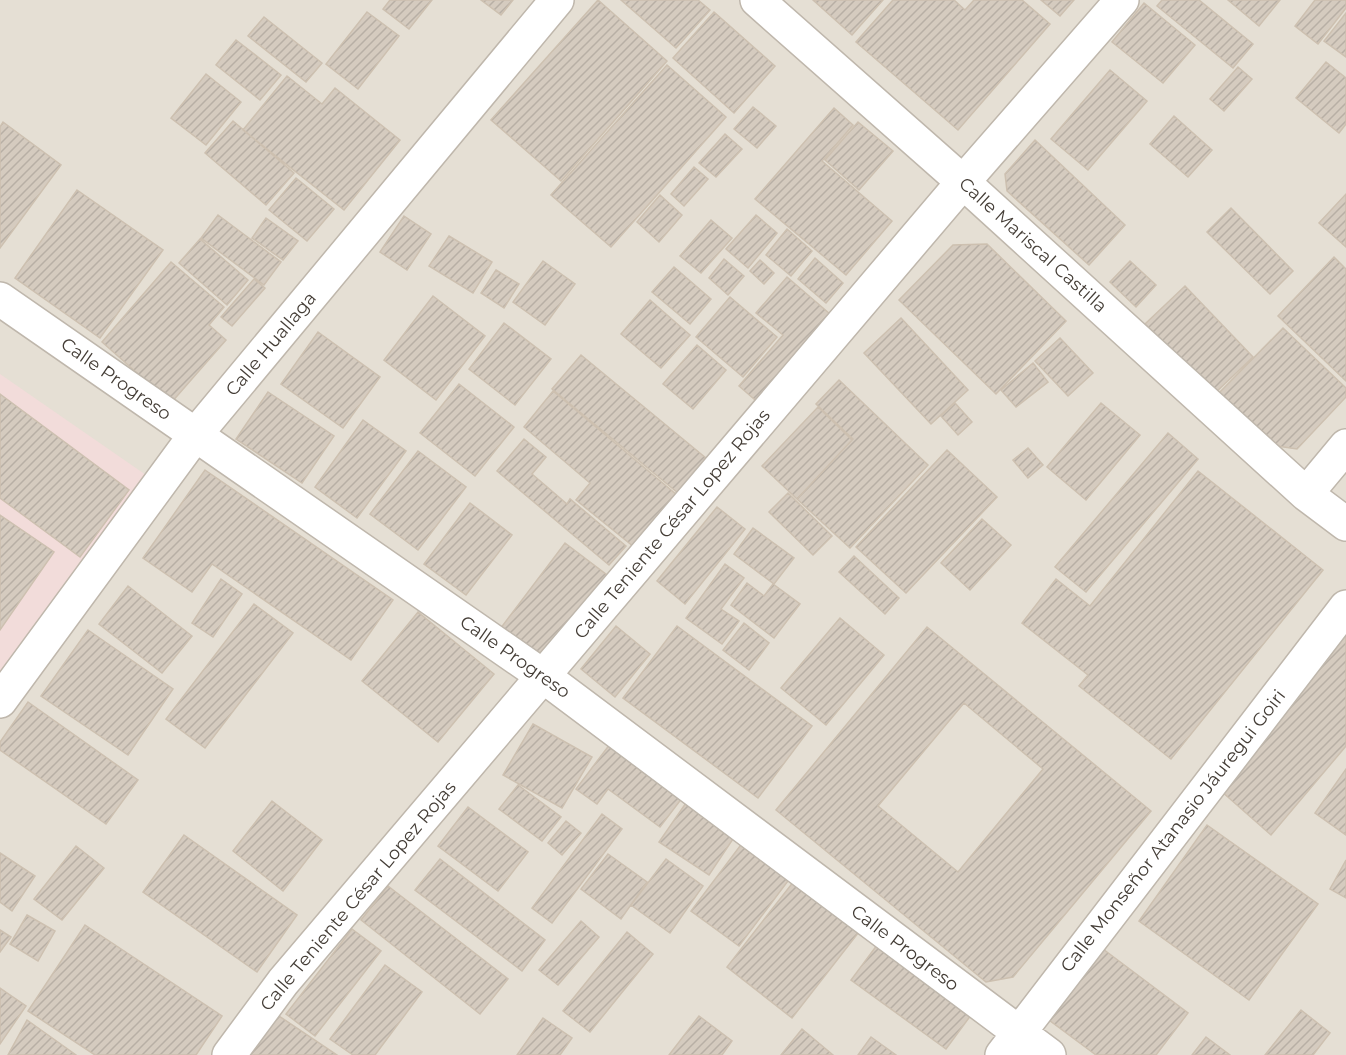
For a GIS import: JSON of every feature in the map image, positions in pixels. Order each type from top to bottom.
[{"type":"street","name":"Calle Huallaga","points":[[0,701],[196,434],[557,0]]},
{"type":"street","name":"Calle Mariscal Castilla","points":[[757,0],[963,182],[1306,494],[1346,524]]},
{"type":"street","name":"Calle Teniente César Lopez Rojas","points":[[229,1055],[283,982],[963,182],[1122,0]]},
{"type":"street","name":"Calle Progreso","points":[[0,299],[543,676],[1010,1044],[1049,1055]]},
{"type":"street","points":[[1306,494],[1346,446]]},
{"type":"street","name":"Calle Monseñor Atanasio Jáuregui Goiri","points":[[1010,1044],[1346,607]]},
{"type":"shaded area","points":[[0,0],[1346,0],[1346,1055],[0,1055]]},
{"type":"shaded area","points":[[0,374],[146,475],[0,681]]},
{"type":"building","points":[[390,0],[432,0],[409,29],[383,9]]},
{"type":"building","points":[[481,0],[513,0],[501,15]]},
{"type":"building","points":[[598,0],[667,61],[561,181],[491,120]]},
{"type":"building","points":[[621,0],[698,0],[710,10],[676,48]]},
{"type":"building","points":[[813,0],[883,0],[852,35]]},
{"type":"building","points":[[893,0],[954,0],[965,10],[974,0],[1022,0],[1050,24],[958,130],[856,42]]},
{"type":"building","points":[[1041,0],[1074,0],[1060,16]]},
{"type":"building","points":[[1162,0],[1199,0],[1253,44],[1233,68],[1157,6]]},
{"type":"building","points":[[1228,0],[1280,0],[1259,26]]},
{"type":"building","points":[[1315,0],[1346,0],[1346,8],[1318,44],[1295,26]]},
{"type":"building","points":[[1144,3],[1195,45],[1163,83],[1112,42]]},
{"type":"building","points":[[367,12],[399,36],[358,89],[326,64]]},
{"type":"building","points":[[714,12],[775,66],[734,113],[673,58]]},
{"type":"building","points":[[1346,13],[1346,57],[1324,41]]},
{"type":"building","points":[[264,17],[322,63],[306,82],[248,36]]},
{"type":"building","points":[[236,40],[281,75],[260,100],[216,65]]},
{"type":"building","points":[[1326,62],[1346,78],[1346,124],[1339,133],[1296,98]]},
{"type":"building","points":[[667,65],[726,117],[611,247],[551,195]]},
{"type":"building","points":[[1238,67],[1252,79],[1224,111],[1210,99]]},
{"type":"building","points":[[1110,70],[1147,101],[1088,170],[1051,139]]},
{"type":"building","points":[[206,74],[241,102],[206,145],[171,118]]},
{"type":"building","points":[[287,76],[322,104],[335,88],[400,140],[344,210],[243,130]]},
{"type":"building","points":[[753,107],[776,126],[757,148],[734,129]]},
{"type":"building","points":[[834,108],[853,125],[822,161],[892,221],[846,275],[755,199]]},
{"type":"building","points":[[1174,116],[1212,150],[1188,177],[1150,144]]},
{"type":"building","points":[[233,121],[294,173],[266,205],[205,153]]},
{"type":"building","points":[[3,122],[61,165],[0,248],[0,127]]},
{"type":"building","points":[[858,122],[893,151],[859,190],[825,160]]},
{"type":"building","points":[[725,134],[742,149],[716,177],[699,163]]},
{"type":"building","points":[[1035,140],[1125,225],[1089,265],[1007,191],[1005,174]]},
{"type":"building","points":[[694,167],[708,179],[684,206],[671,194]]},
{"type":"building","points":[[296,178],[334,209],[307,241],[269,210]]},
{"type":"building","points":[[77,190],[163,250],[100,338],[15,278]]},
{"type":"building","points":[[1346,194],[1346,247],[1319,223]]},
{"type":"building","points":[[660,195],[682,215],[659,242],[637,222]]},
{"type":"building","points":[[1231,208],[1293,271],[1270,294],[1207,232]]},
{"type":"building","points":[[218,215],[281,262],[264,285],[201,238]]},
{"type":"building","points":[[756,215],[777,233],[748,268],[726,249]]},
{"type":"building","points":[[404,216],[431,234],[407,270],[380,252]]},
{"type":"building","points":[[266,218],[298,241],[283,260],[252,238]]},
{"type":"building","points":[[711,220],[732,238],[701,273],[680,256]]},
{"type":"building","points":[[787,229],[812,251],[791,276],[766,255]]},
{"type":"building","points":[[449,236],[492,262],[473,293],[429,266]]},
{"type":"building","points":[[200,239],[248,280],[227,305],[179,263]]},
{"type":"building","points":[[987,244],[1066,321],[996,394],[899,300],[953,245]]},
{"type":"building","points":[[1334,257],[1346,269],[1346,381],[1278,316]]},
{"type":"building","points":[[815,258],[843,283],[826,303],[798,279]]},
{"type":"building","points":[[724,259],[744,276],[728,295],[709,278]]},
{"type":"building","points":[[760,260],[774,273],[764,284],[750,271]]},
{"type":"building","points":[[543,261],[575,284],[545,325],[513,302]]},
{"type":"building","points":[[1130,261],[1156,285],[1136,307],[1110,282]]},
{"type":"building","points":[[171,262],[224,307],[209,325],[226,340],[171,403],[102,342]]},
{"type":"building","points":[[674,267],[711,299],[690,324],[652,292]]},
{"type":"building","points":[[496,270],[519,284],[504,308],[481,293]]},
{"type":"building","points":[[787,277],[837,320],[762,406],[739,386],[783,335],[756,313]]},
{"type":"building","points":[[254,279],[265,288],[232,326],[221,317]]},
{"type":"building","points":[[1185,286],[1253,357],[1213,395],[1145,324]]},
{"type":"building","points":[[433,296],[485,336],[436,400],[384,360]]},
{"type":"building","points":[[730,297],[777,337],[743,377],[696,337]]},
{"type":"building","points":[[650,300],[690,335],[661,368],[621,334]]},
{"type":"building","points":[[901,318],[968,390],[931,424],[864,353]]},
{"type":"building","points":[[504,323],[551,359],[515,405],[469,369]]},
{"type":"building","points":[[1283,328],[1346,388],[1346,397],[1297,449],[1263,444],[1217,395]]},
{"type":"building","points":[[318,332],[380,377],[343,428],[281,384]]},
{"type":"building","points":[[1060,338],[1093,373],[1068,396],[1035,361]]},
{"type":"building","points":[[697,345],[726,370],[693,409],[663,384]]},
{"type":"building","points":[[581,355],[706,458],[678,493],[552,389]]},
{"type":"building","points":[[1033,363],[1048,382],[1016,407],[1001,390]]},
{"type":"building","points":[[839,380],[928,465],[850,548],[797,499],[853,439],[816,404]]},
{"type":"building","points":[[459,384],[514,427],[475,476],[420,433]]},
{"type":"building","points":[[553,391],[677,495],[634,547],[576,500],[590,483],[524,427]]},
{"type":"building","points":[[268,392],[334,436],[302,483],[236,439]]},
{"type":"building","points":[[0,394],[129,490],[80,557],[0,498]]},
{"type":"building","points":[[955,403],[972,422],[958,435],[941,416]]},
{"type":"building","points":[[1101,403],[1140,435],[1086,500],[1047,467]]},
{"type":"building","points":[[818,407],[852,440],[797,499],[762,466]]},
{"type":"building","points":[[363,420],[406,451],[357,518],[315,487]]},
{"type":"building","points":[[1168,433],[1198,459],[1086,592],[1055,567]]},
{"type":"building","points":[[524,439],[546,457],[532,474],[567,504],[570,499],[626,546],[609,565],[497,471]]},
{"type":"building","points":[[1028,448],[1043,465],[1028,478],[1013,460]]},
{"type":"building","points":[[947,450],[997,497],[906,593],[856,547]]},
{"type":"building","points":[[418,451],[466,487],[418,550],[370,514]]},
{"type":"building","points":[[205,470],[393,600],[351,660],[212,564],[192,592],[143,558]]},
{"type":"building","points":[[1198,471],[1323,570],[1171,759],[1079,686],[1088,675],[1022,623],[1056,579],[1090,606]]},
{"type":"building","points":[[788,493],[832,536],[813,555],[769,512]]},
{"type":"building","points":[[470,503],[512,535],[466,595],[424,564]]},
{"type":"building","points":[[717,507],[745,529],[685,604],[657,581]]},
{"type":"building","points":[[0,515],[54,552],[0,630]]},
{"type":"building","points":[[982,519],[1011,545],[970,590],[941,563]]},
{"type":"building","points":[[753,528],[794,558],[774,584],[734,554]]},
{"type":"building","points":[[565,543],[607,575],[542,660],[500,629]]},
{"type":"building","points":[[854,556],[899,598],[885,614],[839,572]]},
{"type":"building","points":[[725,564],[744,578],[721,609],[739,621],[722,644],[686,618]]},
{"type":"building","points":[[221,579],[242,594],[213,637],[192,623]]},
{"type":"building","points":[[747,583],[764,596],[773,584],[800,604],[774,638],[731,605]]},
{"type":"building","points":[[128,586],[192,636],[162,673],[99,624]]},
{"type":"building","points":[[254,604],[293,633],[205,748],[166,719]]},
{"type":"building","points":[[418,612],[494,674],[438,742],[362,681]]},
{"type":"building","points":[[840,618],[884,655],[826,725],[781,688]]},
{"type":"building","points":[[744,623],[769,643],[749,670],[723,650]]},
{"type":"building","points":[[616,626],[650,654],[615,697],[581,669]]},
{"type":"building","points":[[677,626],[812,726],[758,798],[623,698]]},
{"type":"building","points":[[927,627],[1151,811],[1013,977],[986,982],[776,810]],"holes":[[[964,703],[1043,769],[958,872],[878,806]]]},
{"type":"building","points":[[88,630],[173,689],[128,755],[41,696]]},
{"type":"building","points":[[1346,634],[1346,746],[1271,835],[1221,791]]},
{"type":"building","points":[[28,702],[138,780],[106,824],[0,750],[0,742]]},
{"type":"building","points":[[533,724],[592,757],[562,808],[503,775]]},
{"type":"building","points":[[613,740],[686,793],[660,827],[608,789],[597,804],[576,789]]},
{"type":"building","points":[[1346,769],[1346,835],[1315,813]]},
{"type":"building","points":[[518,785],[561,817],[542,841],[499,809]]},
{"type":"building","points":[[688,800],[737,833],[709,875],[659,842]]},
{"type":"building","points":[[272,801],[322,840],[283,891],[233,851]]},
{"type":"building","points":[[468,807],[528,852],[498,891],[438,846]]},
{"type":"building","points":[[602,814],[622,829],[552,923],[532,908]]},
{"type":"building","points":[[566,821],[581,833],[562,855],[548,843]]},
{"type":"building","points":[[1207,825],[1318,904],[1249,1000],[1139,921]]},
{"type":"building","points":[[184,835],[297,915],[257,972],[143,892]]},
{"type":"building","points":[[743,842],[791,877],[739,946],[691,911]]},
{"type":"building","points":[[76,846],[104,868],[62,920],[34,899]]},
{"type":"building","points":[[0,853],[35,876],[12,911],[0,902]]},
{"type":"building","points":[[608,854],[647,882],[621,919],[581,889]]},
{"type":"building","points":[[440,859],[545,940],[522,971],[415,890]]},
{"type":"building","points":[[666,859],[703,886],[670,933],[631,905]]},
{"type":"building","points":[[1346,860],[1346,898],[1330,889]]},
{"type":"building","points":[[794,881],[859,932],[792,1018],[727,967]]},
{"type":"building","points":[[388,886],[508,979],[480,1014],[361,920]]},
{"type":"building","points":[[27,915],[55,931],[38,961],[10,944]]},
{"type":"building","points":[[581,921],[599,937],[558,985],[539,970]]},
{"type":"building","points":[[85,925],[222,1016],[196,1055],[95,1055],[28,1011]]},
{"type":"building","points":[[352,929],[381,951],[315,1036],[286,1014]]},
{"type":"building","points":[[0,930],[11,937],[0,952]]},
{"type":"building","points":[[627,932],[653,954],[590,1032],[563,1011]]},
{"type":"building","points":[[880,941],[974,1011],[946,1049],[851,980]]},
{"type":"building","points":[[1103,949],[1188,1013],[1156,1055],[1096,1055],[1049,1020]]},
{"type":"building","points":[[385,965],[422,992],[375,1055],[353,1055],[330,1039]]},
{"type":"building","points":[[0,988],[26,1006],[0,1044]]},
{"type":"building","points":[[1301,1010],[1330,1033],[1313,1055],[1265,1055]]},
{"type":"building","points":[[273,1012],[337,1055],[244,1055]]},
{"type":"building","points":[[699,1016],[732,1041],[722,1055],[669,1055]]},
{"type":"building","points":[[543,1018],[572,1038],[560,1055],[517,1055]]},
{"type":"building","points":[[27,1020],[76,1055],[8,1055]]},
{"type":"building","points":[[802,1029],[833,1055],[781,1055]]},
{"type":"building","points":[[871,1037],[896,1055],[858,1055]]},
{"type":"building","points":[[1206,1037],[1230,1055],[1192,1055]]}]
